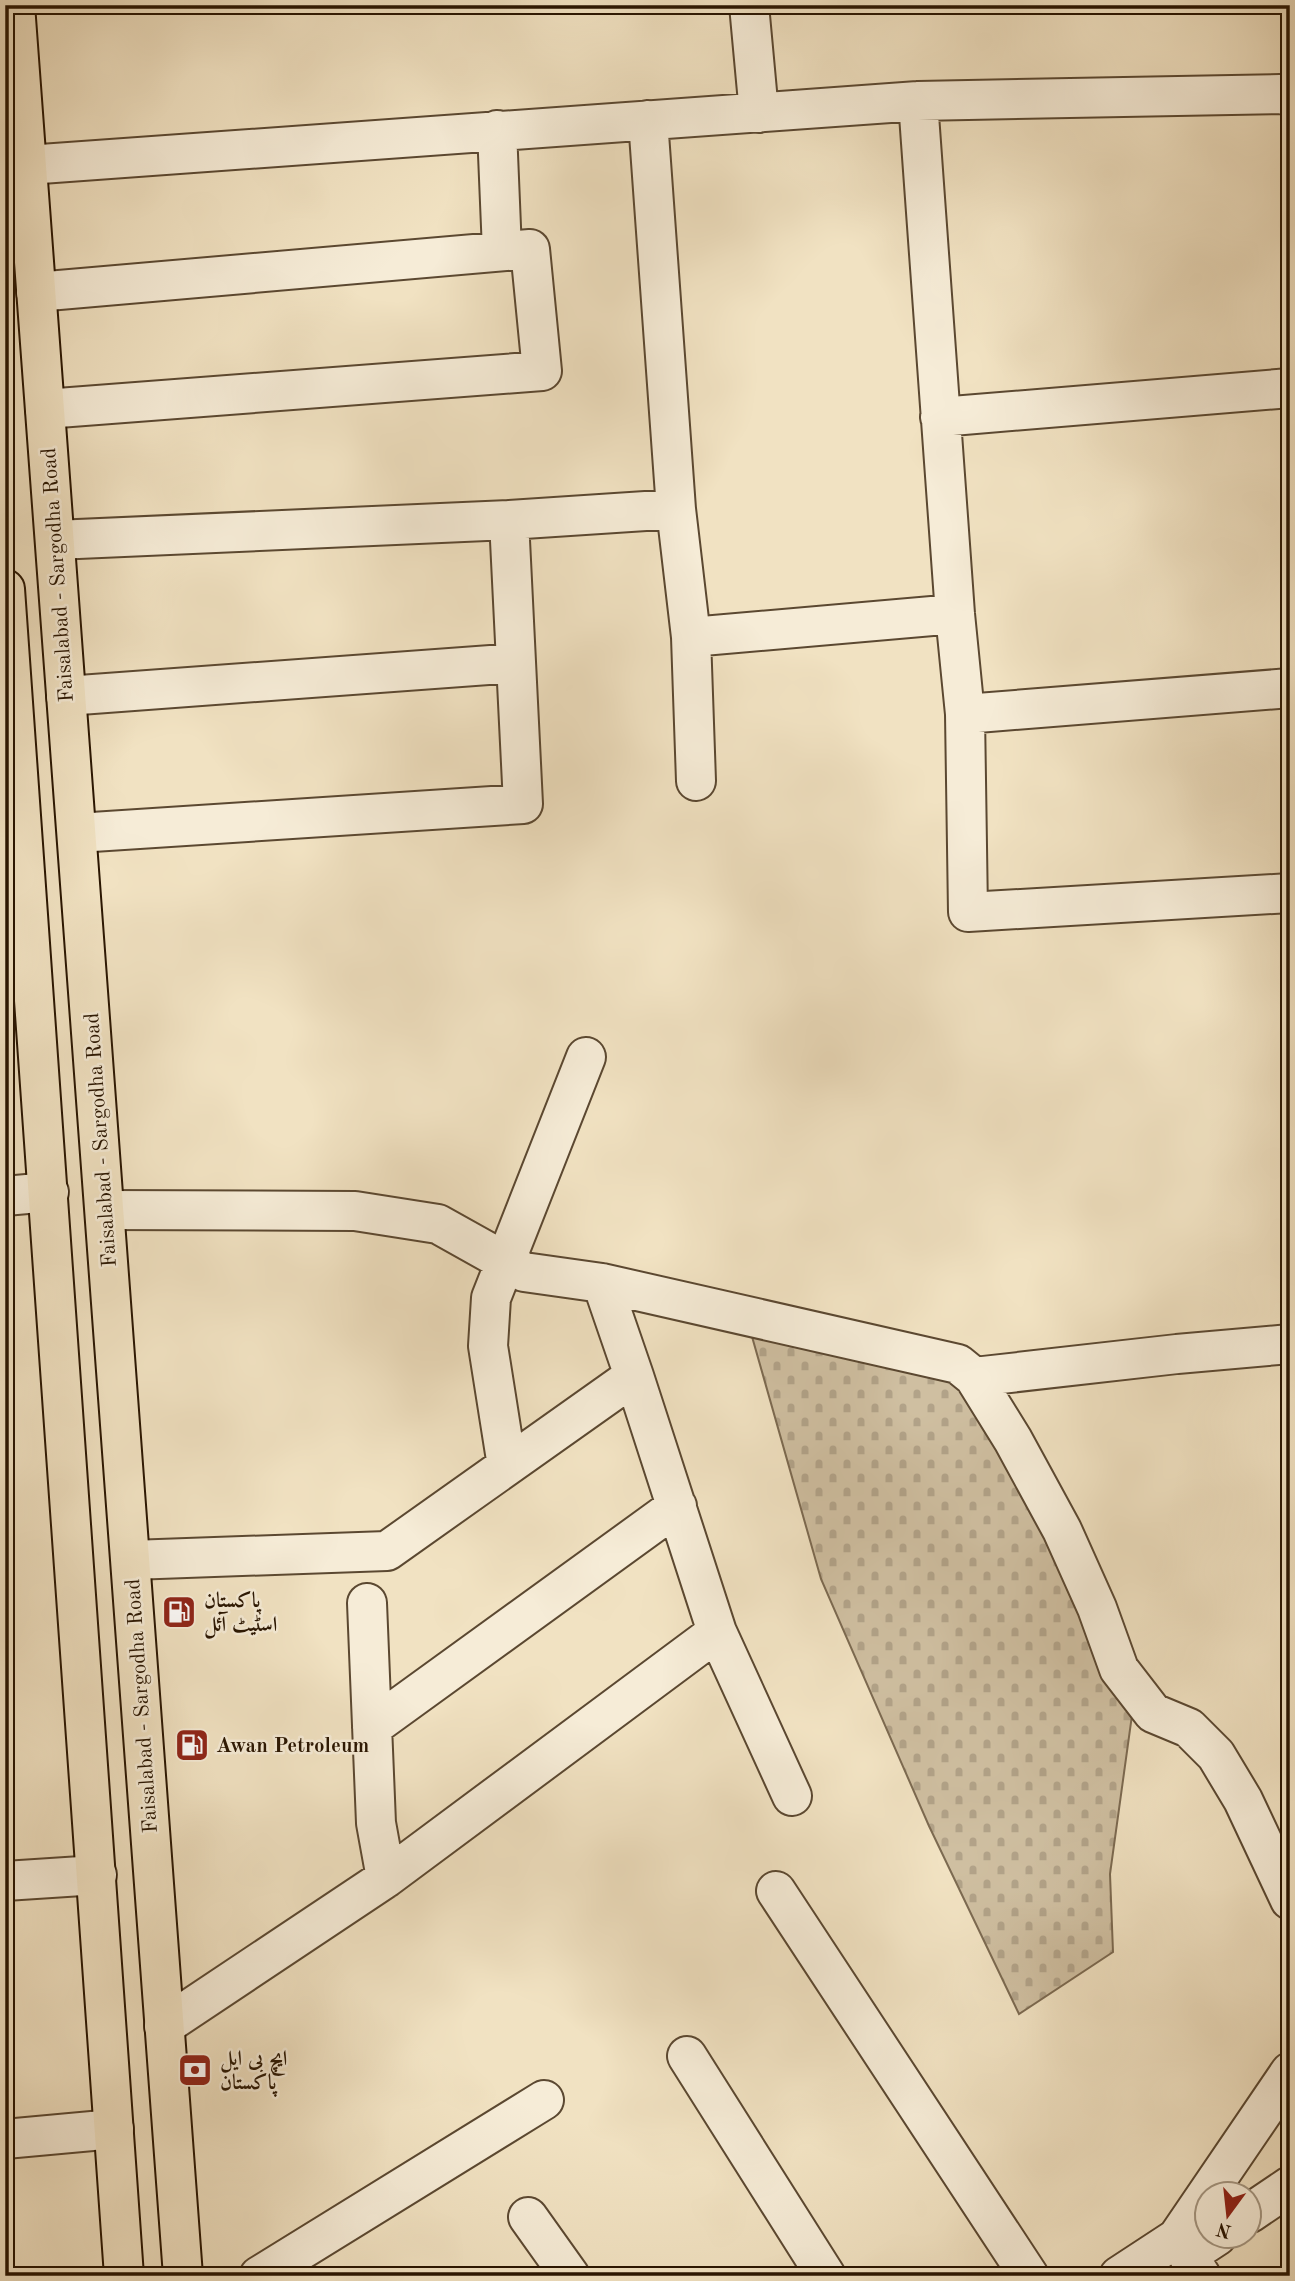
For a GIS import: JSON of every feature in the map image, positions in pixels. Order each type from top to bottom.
[{"type":"main road","name":"Faisalabad - Sargodha Road","points":[[15,5],[183,2276]]},
{"type":"main road","points":[[5,589],[16,890],[49,1192],[124,2276]]},
{"type":"street","points":[[749,5],[759,113]]},
{"type":"street","points":[[27,165],[918,101],[1266,94],[1290,96]]},
{"type":"street","points":[[918,101],[955,614],[965,714],[968,912],[1290,893]]},
{"type":"street","points":[[648,120],[677,509],[691,637],[696,781]]},
{"type":"street","points":[[497,130],[502,251]]},
{"type":"street","points":[[36,292],[530,249],[542,371],[45,409]]},
{"type":"street","points":[[940,417],[1290,387]]},
{"type":"street","points":[[55,540],[509,520],[677,509]]},
{"type":"street","points":[[76,833],[523,804],[509,520]]},
{"type":"street","points":[[691,637],[955,614]]},
{"type":"street","points":[[66,696],[516,663]]},
{"type":"street","points":[[965,714],[1290,688]]},
{"type":"street","points":[[508,1466],[488,1346],[491,1297],[586,1056]]},
{"type":"street","points":[[5,1196],[49,1192]]},
{"type":"street","points":[[105,1210],[355,1211],[438,1224],[524,1272],[602,1283],[958,1364],[974,1377],[1013,1440],[1062,1530],[1097,1608],[1119,1669],[1153,1713],[1189,1728],[1216,1755],[1243,1800],[1290,1900]]},
{"type":"street","points":[[602,1283],[717,1632],[792,1796]]},
{"type":"street","points":[[974,1377],[1290,1344]]},
{"type":"street","points":[[131,1560],[387,1552],[634,1376]]},
{"type":"street","points":[[372,1727],[677,1506]]},
{"type":"street","points":[[367,1603],[376,1822],[386,1878]]},
{"type":"street","points":[[164,2026],[386,1878],[717,1632]]},
{"type":"street","points":[[5,1881],[97,1875]]},
{"type":"street","points":[[776,1891],[1029,2276]]},
{"type":"street","points":[[687,2056],[826,2276]]},
{"type":"street","points":[[1119,2276],[1196,2251],[1290,2072]]},
{"type":"street","points":[[259,2276],[544,2101]]},
{"type":"street","points":[[5,2139],[114,2129]]},
{"type":"street","points":[[1264,2204],[1290,2186]]},
{"type":"street","points":[[528,2217],[570,2276]]},
{"type":"green space","points":[[745,1312],[884,1353],[953,1384],[1015,1425],[1133,1708],[1110,1874],[1113,1952],[1019,2014],[929,1826],[821,1579]]},
{"type":"place","name":"پاکستان اسٹیٹ آئل","points":[[179,1612]]},
{"type":"place","name":"Awan Petroleum","points":[[192,1745]]},
{"type":"place","name":"ایچ بی ایل پاکستان","points":[[195,2070]]}]
